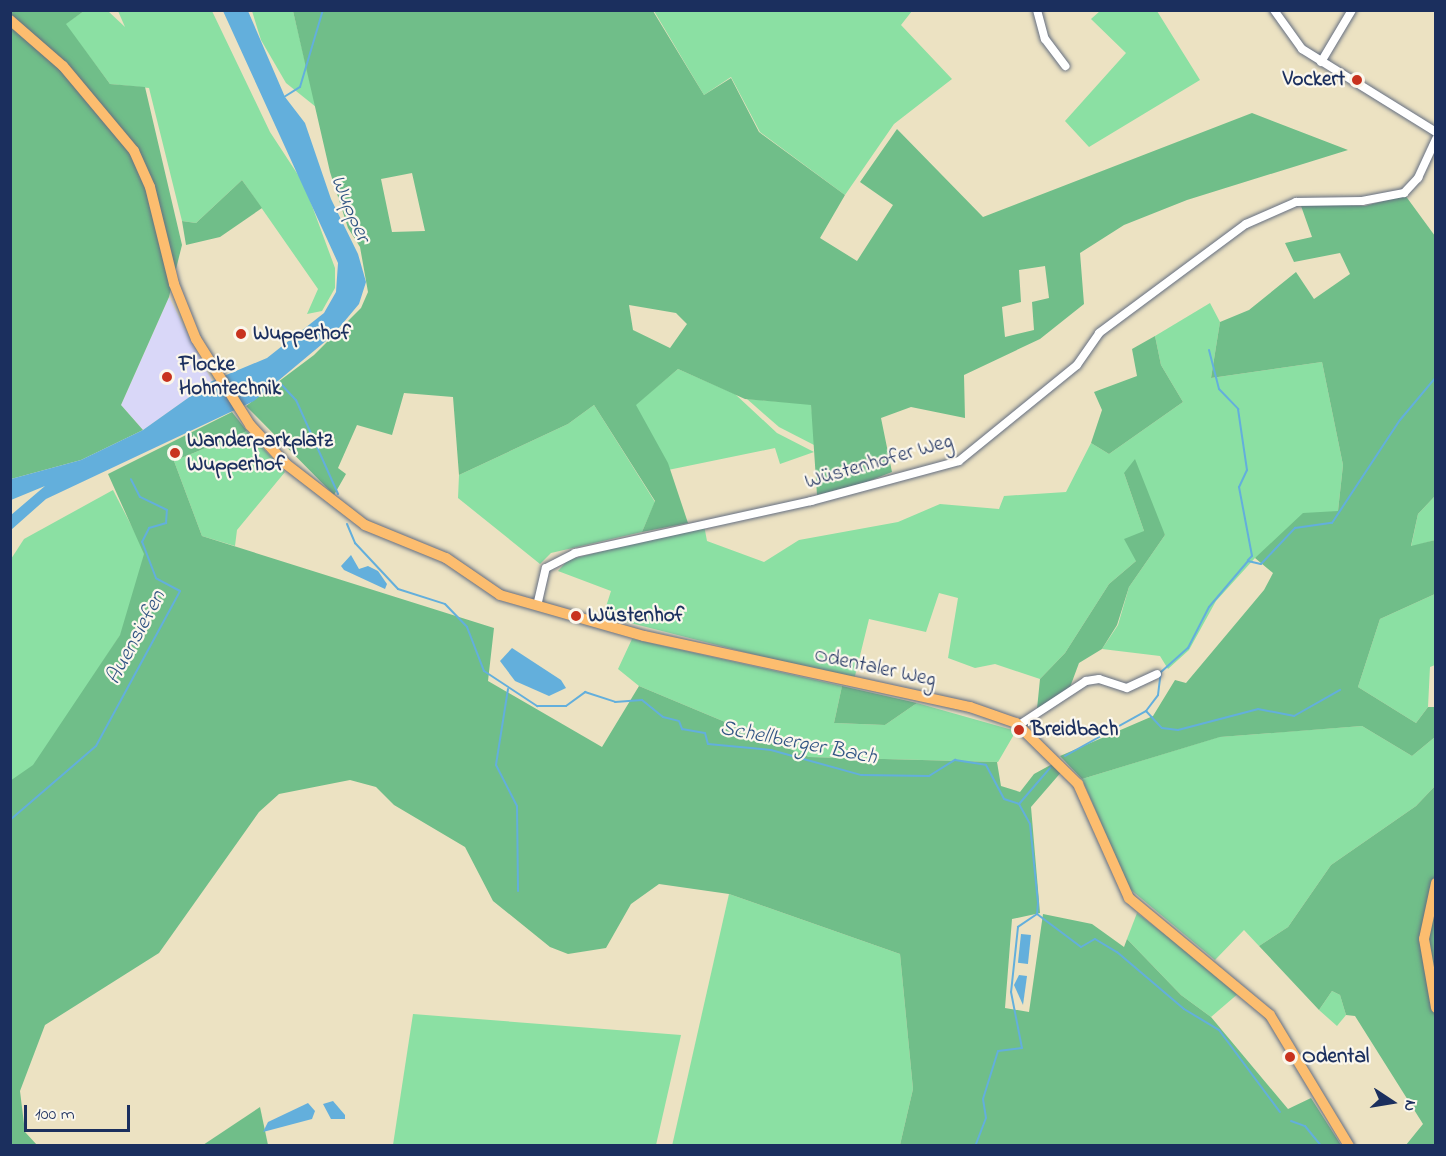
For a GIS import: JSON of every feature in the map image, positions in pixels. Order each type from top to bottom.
[{"type":"main road","name":"Odentaler Weg","points":[[10,20],[63,66],[134,151],[150,187],[174,284],[215,372],[244,416],[286,464],[358,520],[446,558],[496,593],[667,641],[970,707],[1019,725],[1078,784],[1129,898],[1270,1015],[1349,1146]]},
{"type":"main road","points":[[1436,883],[1424,939],[1436,1008]]},
{"type":"street","points":[[1037,10],[1045,39],[1065,66]]},
{"type":"street","points":[[1274,10],[1293,42],[1321,62],[1436,132]]},
{"type":"street","points":[[1321,62],[1352,10]]},
{"type":"street","name":"Wüstenhofer Weg","points":[[537,606],[546,568],[575,553],[811,501],[959,461],[1077,365],[1099,333],[1246,224],[1296,202],[1362,201],[1404,192],[1418,178],[1436,139]]},
{"type":"street","points":[[1019,725],[1086,681],[1099,679],[1127,688],[1158,674]]},
{"type":"shaded area","points":[[169,297],[212,381],[143,430],[121,405]]},
{"type":"green space","points":[[10,11],[84,11],[66,24],[110,84],[145,87],[182,245],[169,297],[121,405],[143,430],[81,460],[11,479]]},
{"type":"green space","points":[[84,11],[108,11],[125,27],[118,11],[212,11],[270,132],[304,184],[335,268],[335,288],[322,311],[307,314],[318,289],[242,180],[196,223],[182,221],[149,88],[110,84],[65,24]]},
{"type":"green space","points":[[252,11],[293,11],[316,107],[286,83],[261,40]]},
{"type":"green space","points":[[293,11],[653,11],[704,95],[731,78],[759,132],[845,195],[820,238],[857,261],[893,205],[860,182],[897,129],[983,217],[1252,113],[1348,150],[1187,200],[1124,225],[1080,253],[1084,304],[1040,339],[964,375],[965,418],[911,407],[881,418],[892,472],[864,483],[817,495],[811,405],[745,399],[678,369],[636,405],[668,463],[688,523],[642,532],[655,501],[594,405],[568,424],[459,475],[453,397],[404,393],[392,435],[357,425],[338,468],[346,474],[334,495],[246,406],[314,355],[361,308],[368,292],[360,247],[348,228],[330,172]],"holes":[[[412,173],[425,231],[392,232],[381,179]],[[1045,266],[1049,298],[1032,302],[1034,330],[1005,337],[1002,307],[1021,302],[1019,270]],[[629,305],[676,313],[687,324],[670,348],[633,330]]]},
{"type":"green space","points":[[654,11],[912,11],[901,25],[952,79],[894,124],[845,195],[760,132],[731,77],[704,95]]},
{"type":"green space","points":[[1100,11],[1157,11],[1200,80],[1089,147],[1065,121],[1126,53],[1091,19]]},
{"type":"green space","points":[[242,180],[262,208],[220,237],[186,245],[182,221],[196,223]]},
{"type":"green space","points":[[1405,195],[1435,236],[1435,496],[1418,514],[1411,546],[1435,540],[1435,594],[1380,619],[1358,687],[1416,723],[1428,707],[1435,707],[1435,737],[1412,756],[1362,726],[1220,737],[1082,779],[1060,756],[1153,716],[1175,680],[1186,683],[1264,590],[1273,573],[1255,558],[1303,513],[1338,511],[1343,465],[1322,362],[1211,378],[1220,322],[1249,310],[1296,272],[1314,299],[1350,274],[1340,253],[1294,262],[1285,243],[1312,237],[1300,203],[1365,206]]},
{"type":"green space","points":[[1210,303],[1220,322],[1211,378],[1322,362],[1343,465],[1338,511],[1255,558],[1216,601],[1189,650],[1168,669],[1160,656],[1102,649],[1118,625],[1129,587],[1165,535],[1124,473],[1144,531],[1136,561],[1109,584],[1065,653],[1040,679],[995,664],[975,668],[948,658],[958,598],[939,593],[926,632],[869,619],[854,680],[603,616],[611,591],[558,571],[568,560],[704,525],[707,541],[764,562],[799,540],[898,522],[940,504],[999,509],[1004,496],[1066,492],[1091,443],[1109,454],[1183,402],[1161,365],[1155,336]]},
{"type":"green space","points":[[1155,336],[1161,365],[1183,402],[1109,454],[1091,443],[1102,410],[1094,392],[1137,376],[1132,349]]},
{"type":"green space","points":[[678,369],[735,394],[777,433],[814,452],[780,464],[775,448],[668,470],[635,405]]},
{"type":"green space","points":[[747,399],[811,404],[816,446],[779,427]]},
{"type":"green space","points":[[594,405],[655,502],[642,532],[551,553],[540,564],[458,498],[459,475],[568,424]]},
{"type":"green space","points":[[232,412],[247,431],[174,461],[202,536],[494,628],[488,681],[602,747],[639,686],[809,757],[997,762],[1001,786],[1020,792],[1034,774],[1056,762],[1063,770],[1031,807],[1040,913],[1012,919],[1005,1008],[1029,1012],[1043,914],[1092,924],[1124,947],[1127,939],[1181,995],[1211,1017],[1288,1109],[1311,1098],[1341,1145],[900,1145],[913,1089],[900,954],[729,894],[659,884],[631,904],[606,948],[568,954],[550,947],[493,901],[465,847],[394,805],[376,787],[350,780],[279,794],[259,812],[159,953],[45,1025],[20,1091],[25,1132],[37,1145],[11,1145],[10,781],[33,765],[120,635],[144,554],[108,474]]},
{"type":"green space","points":[[247,431],[285,472],[237,530],[235,546],[202,536],[174,461]]},
{"type":"green space","points":[[1135,459],[1165,535],[1129,587],[1117,625],[1102,649],[1079,663],[1069,690],[1037,709],[1040,679],[1065,653],[1109,584],[1136,561],[1124,539],[1144,531],[1124,473]]},
{"type":"green space","points":[[113,490],[146,554],[121,634],[34,767],[11,783],[11,559],[24,539]]},
{"type":"green space","points":[[1435,496],[1435,540],[1411,547],[1418,514]]},
{"type":"green space","points":[[1435,594],[1435,665],[1430,667],[1428,707],[1416,723],[1358,687],[1380,619]]},
{"type":"green space","points":[[632,639],[842,686],[834,723],[885,725],[917,703],[1016,731],[998,762],[809,757],[639,686],[618,669]]},
{"type":"green space","points":[[842,686],[917,703],[885,725],[834,723]]},
{"type":"green space","points":[[1362,726],[1412,756],[1435,737],[1435,786],[1416,806],[1331,865],[1288,927],[1259,946],[1244,930],[1215,960],[1130,889],[1082,779],[1219,737]]},
{"type":"green space","points":[[1435,786],[1435,1145],[1406,1145],[1423,1124],[1355,1016],[1346,1015],[1340,995],[1332,991],[1319,1010],[1259,946],[1288,927],[1331,865],[1416,806]]},
{"type":"green space","points":[[729,894],[900,954],[913,1089],[900,1145],[672,1146]]},
{"type":"green space","points":[[1137,913],[1240,992],[1211,1017],[1181,995],[1127,939]]},
{"type":"green space","points":[[1332,991],[1340,995],[1346,1015],[1337,1026],[1319,1010]]},
{"type":"green space","points":[[413,1014],[681,1035],[656,1145],[393,1145]]},
{"type":"green space","points":[[260,1107],[268,1145],[203,1145]]},
{"type":"water","points":[[223,11],[248,11],[285,97],[305,123],[331,199],[358,254],[366,282],[359,304],[333,335],[254,401],[46,499],[11,530],[11,515],[45,486],[11,500],[11,479],[81,460],[143,430],[212,381],[267,358],[324,313],[336,292],[338,263]]},
{"type":"water","points":[[351,555],[359,569],[368,566],[378,571],[387,584],[385,589],[344,570],[341,566]]},
{"type":"water","points":[[512,648],[561,680],[566,688],[549,696],[515,681],[500,661]]},
{"type":"water","points":[[1021,934],[1031,935],[1028,964],[1018,963]]},
{"type":"water","points":[[1019,975],[1027,976],[1023,1005],[1014,985]]},
{"type":"water","points":[[333,1101],[345,1115],[345,1119],[331,1119],[323,1104]]},
{"type":"water","points":[[308,1103],[315,1111],[312,1119],[263,1132],[268,1122]]},
{"type":"waterway","points":[[284,97],[300,87],[323,10]]},
{"type":"waterway","points":[[1209,350],[1219,389],[1238,409],[1247,470],[1239,487],[1252,556],[1248,560]]},
{"type":"waterway","points":[[1065,756],[1146,711],[1158,695],[1161,672],[1188,648],[1209,607],[1248,561],[1261,564],[1295,528],[1332,523],[1400,420],[1436,377]]},
{"type":"waterway","name":"Schellberger Bach","points":[[279,382],[296,400],[338,494]]},
{"type":"waterway","name":"Auensiefen","points":[[10,820],[96,746],[180,591],[156,578],[142,542],[149,528],[166,523],[167,510],[140,497],[131,479]]},
{"type":"waterway","name":"Schellberger Bach","points":[[347,524],[355,543],[398,589],[445,604],[467,627],[484,671],[537,706],[566,706],[585,692],[615,702],[642,700],[663,717],[679,721],[682,729],[705,733],[708,744],[771,750],[861,775],[929,776],[955,760],[986,765],[1004,799],[1019,804],[1030,824],[1038,903],[1037,914],[1018,927],[1011,992],[1022,1048],[998,1051],[983,1099],[986,1118],[975,1146]]},
{"type":"waterway","points":[[508,689],[496,765],[517,806],[518,891]]},
{"type":"waterway","points":[[1146,711],[1162,728],[1178,730],[1258,709],[1294,716],[1340,690]]},
{"type":"waterway","points":[[1019,804],[1050,768]]},
{"type":"waterway","points":[[1037,914],[1081,947],[1095,939],[1117,952],[1184,1009],[1219,1030],[1280,1112]]},
{"type":"waterway","points":[[1291,1121],[1305,1126],[1321,1146]]},
{"type":"place","name":"Vockert","points":[[1357,80]]},
{"type":"place","name":"Wupperhof","points":[[241,334]]},
{"type":"place","name":"Flocke Hohntechnik","points":[[167,377]]},
{"type":"place","name":"Wanderparkplatz Wupperhof","points":[[175,453]]},
{"type":"place","name":"Wüstenhof","points":[[576,616]]},
{"type":"place","name":"Breidbach","points":[[1019,730]]},
{"type":"place","name":"Odental","points":[[1290,1057]]},
{"type":"water label","name":"Wupper","points":[[349,209]]}]
